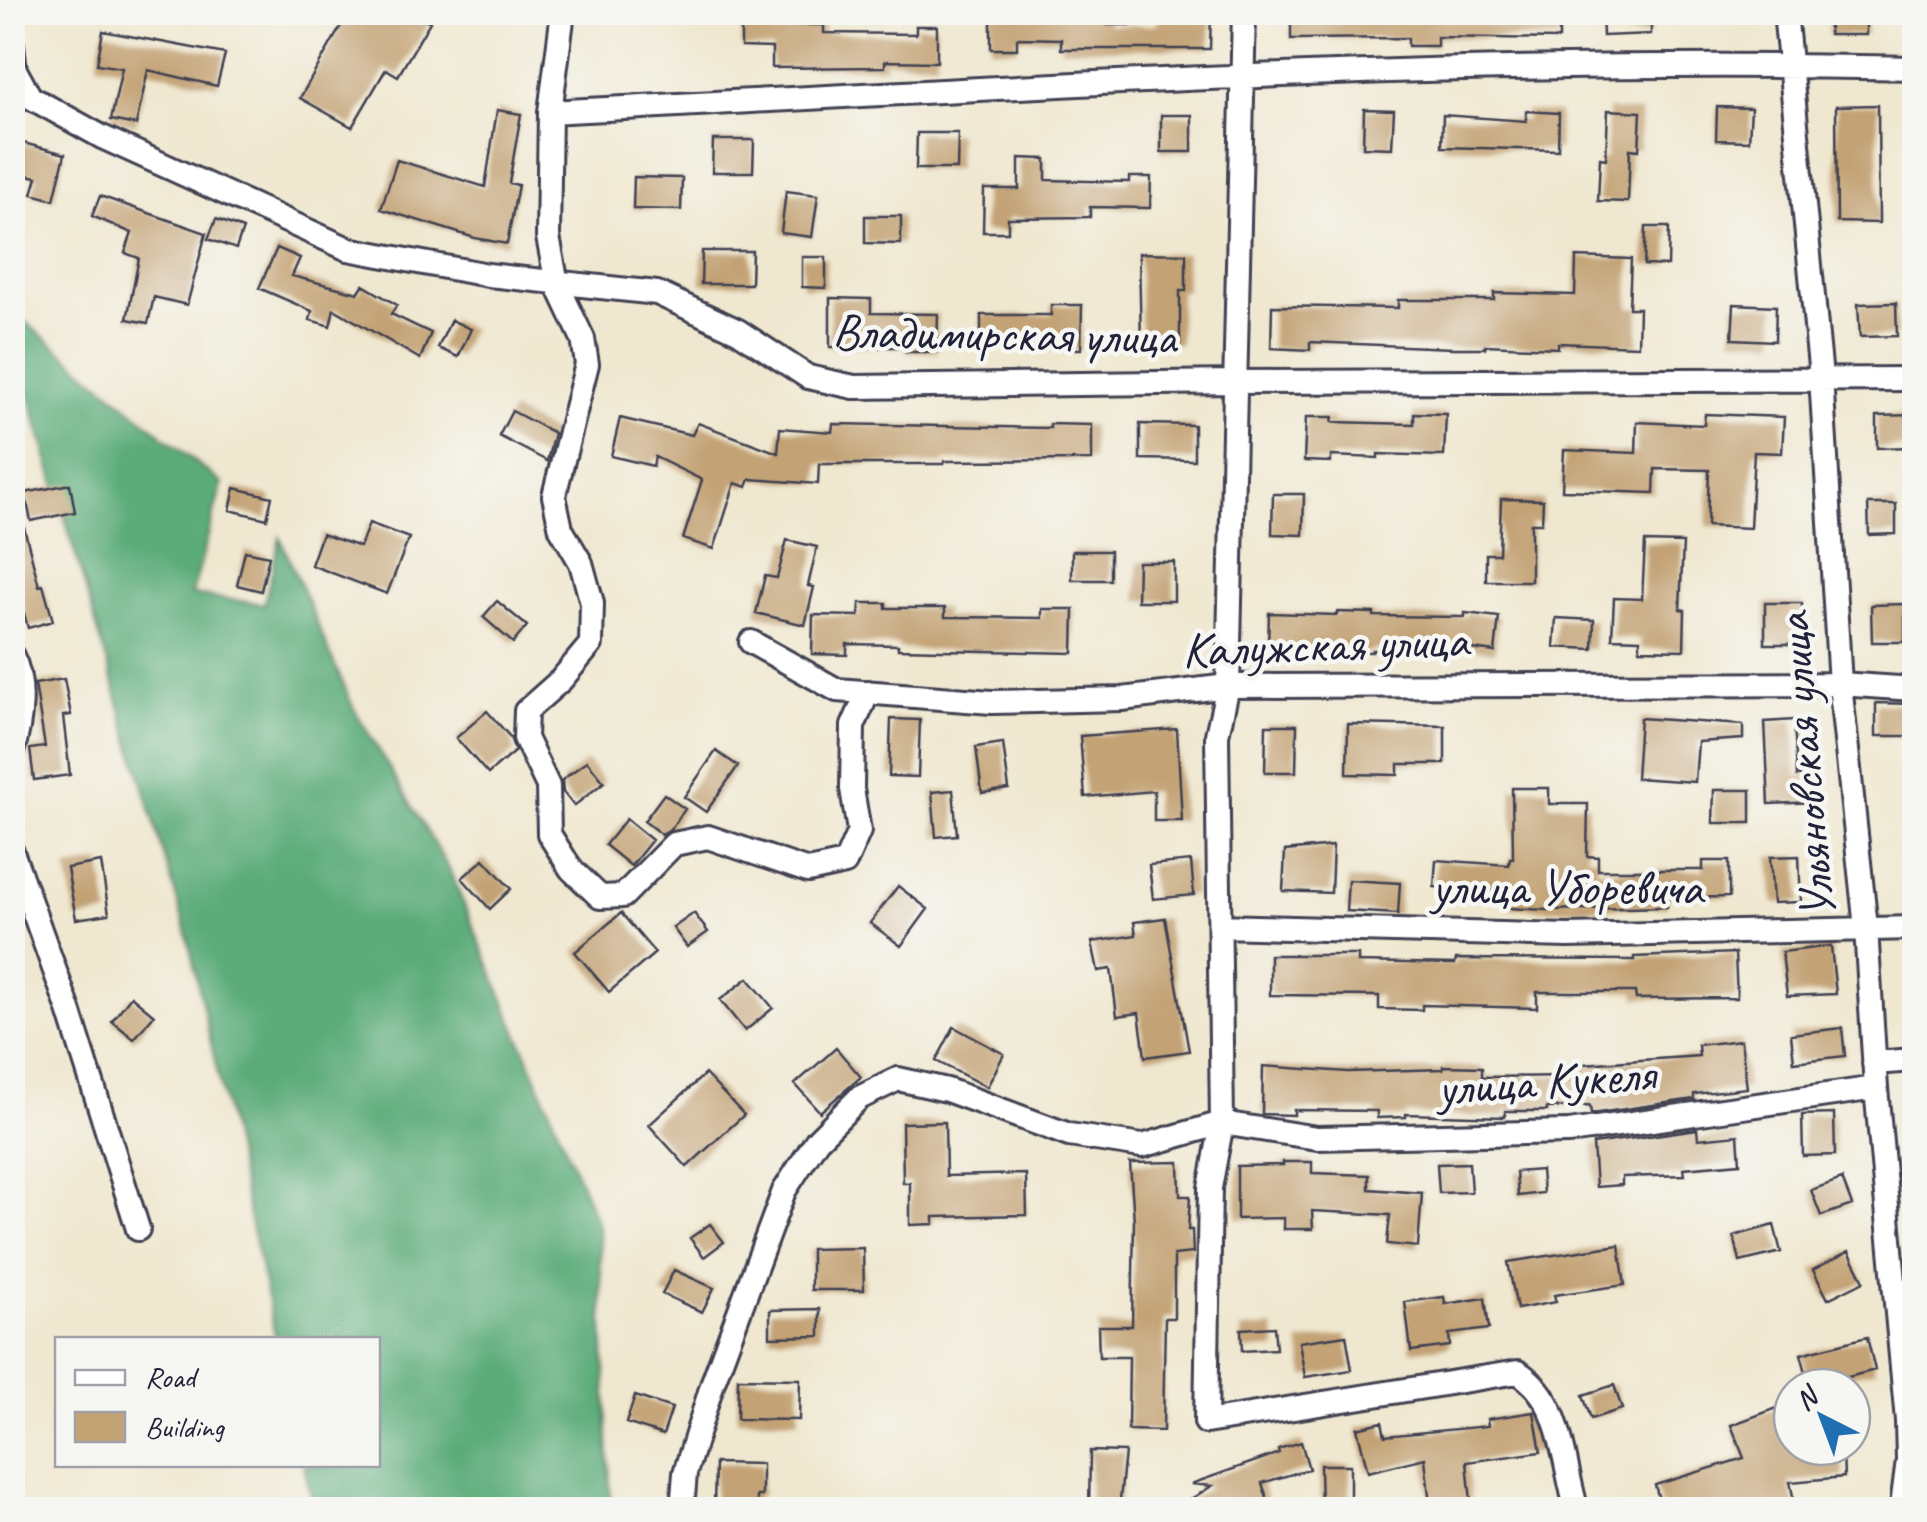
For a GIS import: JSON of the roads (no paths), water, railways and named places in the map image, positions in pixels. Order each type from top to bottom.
[{"type":"street","points":[[564,12],[550,112],[548,237],[557,284],[584,339],[588,364],[554,496],[561,529],[582,563],[592,604],[591,644],[561,680],[526,712],[525,738],[548,786],[549,834],[572,869],[600,897],[623,896],[674,844],[708,837],[808,871],[844,863],[859,831],[852,788],[853,726],[868,692]]},
{"type":"street","points":[[1244,12],[1228,686],[1217,735],[1222,1124],[1210,1188],[1206,1422],[1518,1372],[1536,1383],[1555,1418],[1577,1510]]},
{"type":"street","name":"Ульяновская улица","points":[[1784,12],[1821,378],[1840,684],[1866,928],[1876,1088],[1907,1421],[1903,1508]]},
{"type":"street","name":"Владимирская улица","points":[[12,44],[14,70],[30,96],[102,137],[348,249],[488,276],[657,293],[738,332],[808,377],[854,387],[1914,379]]},
{"type":"street","points":[[550,112],[1241,76],[1790,65],[1914,68]]},
{"type":"street","name":"Калужская улица","points":[[751,642],[837,690],[992,702],[1122,700],[1228,686],[1840,684],[1914,689]]},
{"type":"street","points":[[12,656],[20,670],[20,686],[19,731],[12,752]]},
{"type":"street","points":[[12,852],[69,1010],[138,1229]]},
{"type":"street","name":"улица Уборевича","points":[[1220,926],[1568,936],[1914,928]]},
{"type":"street","points":[[1874,1063],[1914,1060]]},
{"type":"street","points":[[682,1510],[685,1473],[713,1382],[784,1191],[817,1140],[859,1098],[898,1079],[947,1090],[1069,1135],[1142,1146],[1222,1124]]},
{"type":"street","name":"улица Кукеля","points":[[1222,1124],[1317,1138],[1569,1132],[1876,1088]]}]
